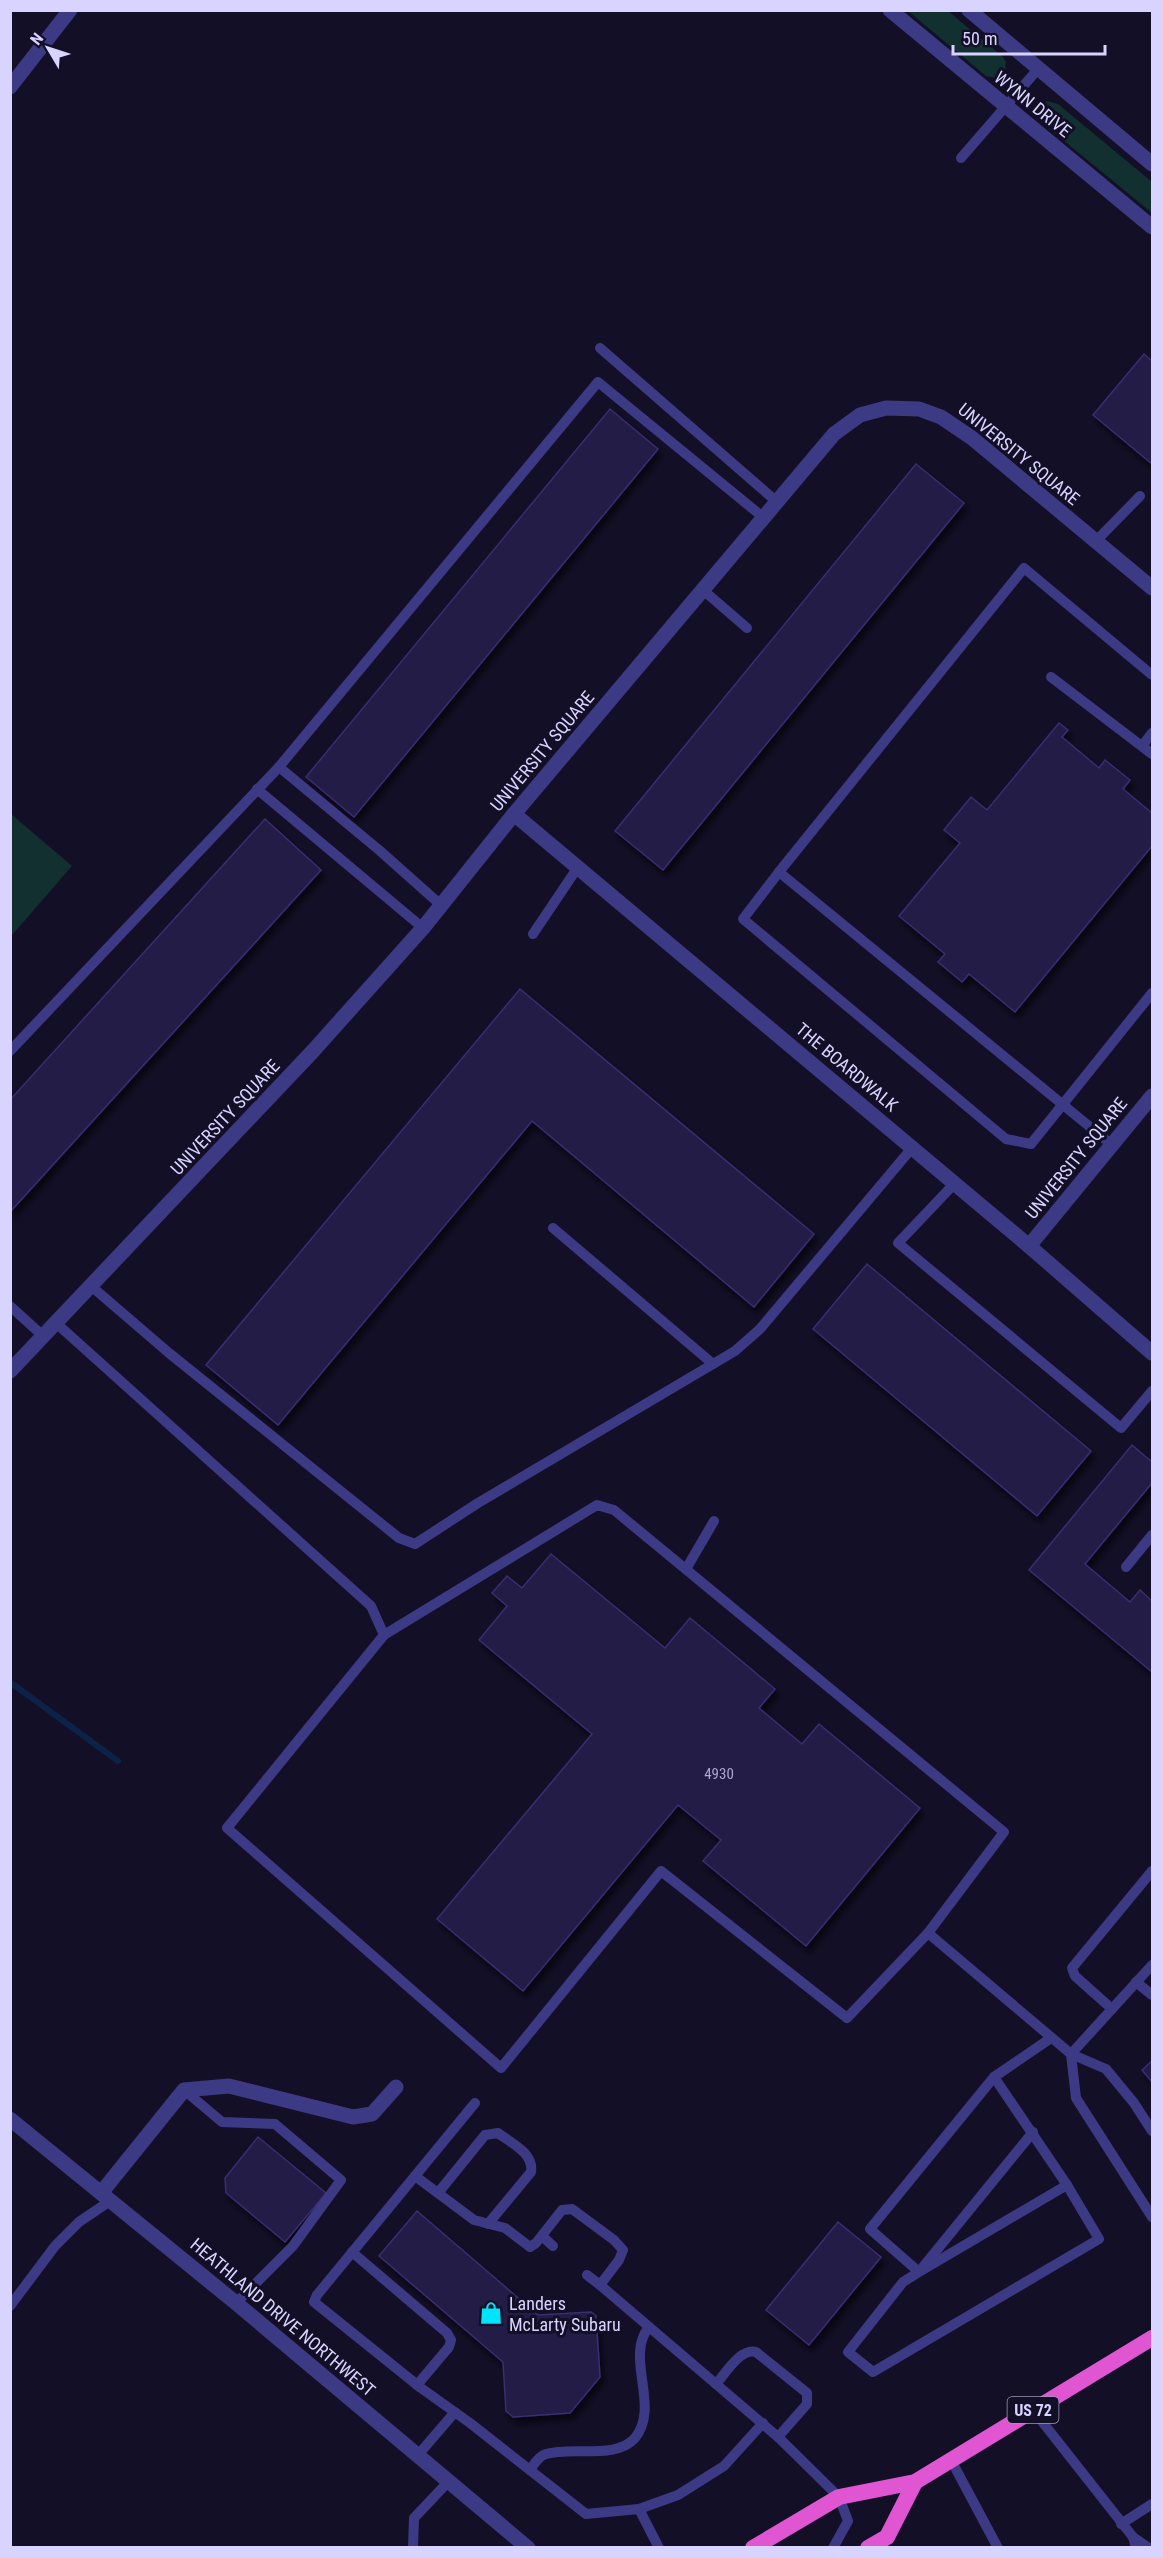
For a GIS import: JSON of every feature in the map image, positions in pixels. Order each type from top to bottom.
[{"type":"highway","name":"US 72","points":[[753,2547],[839,2497],[915,2482],[1152,2338]]},
{"type":"highway","points":[[868,2547],[886,2536],[915,2482]]},
{"type":"street","points":[[10,87],[70,10]]},
{"type":"street","name":"WYNN DRIVE","points":[[890,10],[1152,227]]},
{"type":"street","name":"WYNN DRIVE","points":[[969,10],[1152,164]]},
{"type":"street","name":"UNIVERSITY SQUARE","points":[[10,1371],[314,1051],[442,906],[514,814],[834,434],[861,415],[886,408],[919,409],[941,417],[972,438],[1152,588]]},
{"type":"street","name":"THE BOARDWALK","points":[[514,814],[955,1183],[1152,1353]]},
{"type":"street","name":"UNIVERSITY SQUARE","points":[[1029,1246],[1152,1096]]},
{"type":"street","points":[[106,2197],[184,2090],[229,2086],[353,2117],[372,2114],[396,2087]]},
{"type":"street","name":"HEATHLAND DRIVE NORTHWEST","points":[[10,2119],[236,2303],[528,2547]]},
{"type":"lane","points":[[961,158],[1038,69]]},
{"type":"lane","points":[[600,348],[777,502]]},
{"type":"lane","points":[[10,1051],[279,767],[598,382],[764,518]]},
{"type":"lane","points":[[1096,541],[1140,496]]},
{"type":"lane","points":[[1152,675],[1024,568],[743,919],[1006,1139],[1030,1144],[1065,1105],[1152,993]]},
{"type":"lane","points":[[703,590],[747,628]]},
{"type":"lane","points":[[1051,677],[1152,754]]},
{"type":"lane","points":[[1142,746],[1152,733]]},
{"type":"lane","points":[[279,767],[442,906]]},
{"type":"lane","points":[[257,789],[423,928]]},
{"type":"lane","points":[[533,934],[578,867]]},
{"type":"lane","points":[[779,872],[1112,1145]]},
{"type":"lane","points":[[92,1286],[169,1353],[399,1538],[415,1544],[478,1503],[735,1351],[760,1329],[912,1148]]},
{"type":"lane","points":[[955,1183],[898,1244],[1121,1428],[1152,1391]]},
{"type":"lane","points":[[553,1228],[713,1364]]},
{"type":"lane","points":[[10,1306],[43,1336]]},
{"type":"lane","points":[[56,1323],[371,1606],[384,1635]]},
{"type":"lane","points":[[597,1505],[614,1510],[686,1569],[1004,1832],[928,1933],[847,2018],[661,1871],[501,2068],[227,1828],[384,1635],[597,1505]]},
{"type":"lane","points":[[686,1569],[714,1521]]},
{"type":"lane","points":[[1126,1567],[1152,1535]]},
{"type":"lane","points":[[1113,2008],[1075,1977],[1072,1968],[1152,1871]]},
{"type":"lane","points":[[928,1933],[1071,2054],[1106,2069],[1134,2103],[1152,2131]]},
{"type":"lane","points":[[1152,1965],[1071,2054],[1076,2098],[1152,2217]]},
{"type":"lane","points":[[1136,1982],[1152,1995]]},
{"type":"lane","points":[[919,2272],[870,2229],[994,2077],[1051,2038]]},
{"type":"lane","points":[[994,2077],[1033,2132],[1067,2185],[1099,2239],[873,2372],[848,2352],[903,2282],[1067,2185]]},
{"type":"lane","points":[[184,2090],[222,2122],[275,2124],[341,2180],[293,2246],[236,2303]]},
{"type":"lane","points":[[475,2103],[317,2295],[314,2302],[417,2385],[586,2514],[639,2509],[678,2496],[724,2466],[763,2423]]},
{"type":"lane","points":[[919,2272],[1033,2132]]},
{"type":"lane","points":[[438,2193],[485,2135],[498,2133],[529,2157],[532,2164],[531,2172],[488,2224]]},
{"type":"lane","points":[[415,2176],[474,2220],[505,2228],[530,2247],[542,2236],[562,2210],[572,2209],[614,2240],[623,2250],[619,2260],[600,2285]]},
{"type":"lane","points":[[10,2306],[55,2246],[106,2197]]},
{"type":"lane","points":[[542,2236],[553,2246]]},
{"type":"lane","points":[[352,2252],[447,2333],[451,2340],[449,2347],[417,2385]]},
{"type":"lane","points":[[587,2275],[763,2423],[839,2497],[848,2521],[833,2547]]},
{"type":"lane","points":[[530,2470],[546,2454],[623,2448],[637,2434],[644,2414],[640,2343],[649,2327]]},
{"type":"lane","points":[[716,2384],[743,2353],[749,2350],[756,2352],[807,2393],[807,2404],[778,2437]]},
{"type":"lane","points":[[1033,2410],[1134,2542],[1149,2547]]},
{"type":"lane","points":[[418,2455],[454,2412]]},
{"type":"lane","points":[[951,2460],[998,2547]]},
{"type":"lane","points":[[413,2547],[414,2518],[449,2481]]},
{"type":"lane","points":[[1121,2524],[1152,2504]]},
{"type":"lane","points":[[639,2509],[659,2547]]},
{"type":"green space","points":[[908,11],[948,11],[1003,57],[1006,62],[1005,70],[995,78],[986,76]]},
{"type":"green space","points":[[1047,101],[1058,104],[1152,182],[1152,213],[1041,122],[1036,114],[1038,108]]},
{"type":"green space","points":[[11,814],[72,866],[12,935],[10,933]]},
{"type":"building","points":[[1144,354],[1152,361],[1152,464],[1093,415]]},
{"type":"building","points":[[610,409],[658,449],[354,817],[306,777]]},
{"type":"building","points":[[916,464],[964,503],[663,870],[615,831]]},
{"type":"building","points":[[1059,723],[1068,730],[1062,737],[1099,768],[1105,760],[1130,780],[1123,789],[1152,813],[1152,846],[1015,1012],[969,974],[962,982],[938,962],[945,954],[899,916],[960,843],[944,830],[971,797],[987,810]]},
{"type":"building","points":[[265,819],[321,870],[10,1212],[10,1100]]},
{"type":"building","points":[[520,989],[814,1234],[754,1307],[532,1121],[278,1425],[206,1365]]},
{"type":"building","points":[[867,1264],[1091,1451],[1037,1516],[813,1329]]},
{"type":"building","points":[[1132,1445],[1152,1462],[1152,1483],[1085,1564],[1130,1602],[1140,1590],[1152,1601],[1152,1672],[1029,1570]]},
{"type":"building","points":[[551,1554],[665,1648],[690,1618],[775,1689],[759,1708],[802,1744],[819,1724],[920,1808],[806,1946],[703,1861],[721,1840],[678,1805],[523,1991],[437,1919],[592,1734],[479,1640],[507,1606],[492,1593],[507,1576],[522,1588]]},
{"type":"building","points":[[1152,2061],[1152,2082],[1142,2070]]},
{"type":"building","points":[[258,2137],[326,2193],[285,2242],[226,2193],[225,2178]]},
{"type":"building","name":"Landers McLarty Subaru","points":[[417,2211],[538,2315],[591,2312],[596,2316],[600,2377],[570,2413],[513,2417],[506,2411],[503,2362],[379,2256]]},
{"type":"building","points":[[838,2222],[881,2257],[809,2345],[766,2310]]},
{"type":"waterway","points":[[10,1682],[118,1761]]},
{"type":"place","name":"Landers McLarty Subaru","points":[[491,2313]]}]
